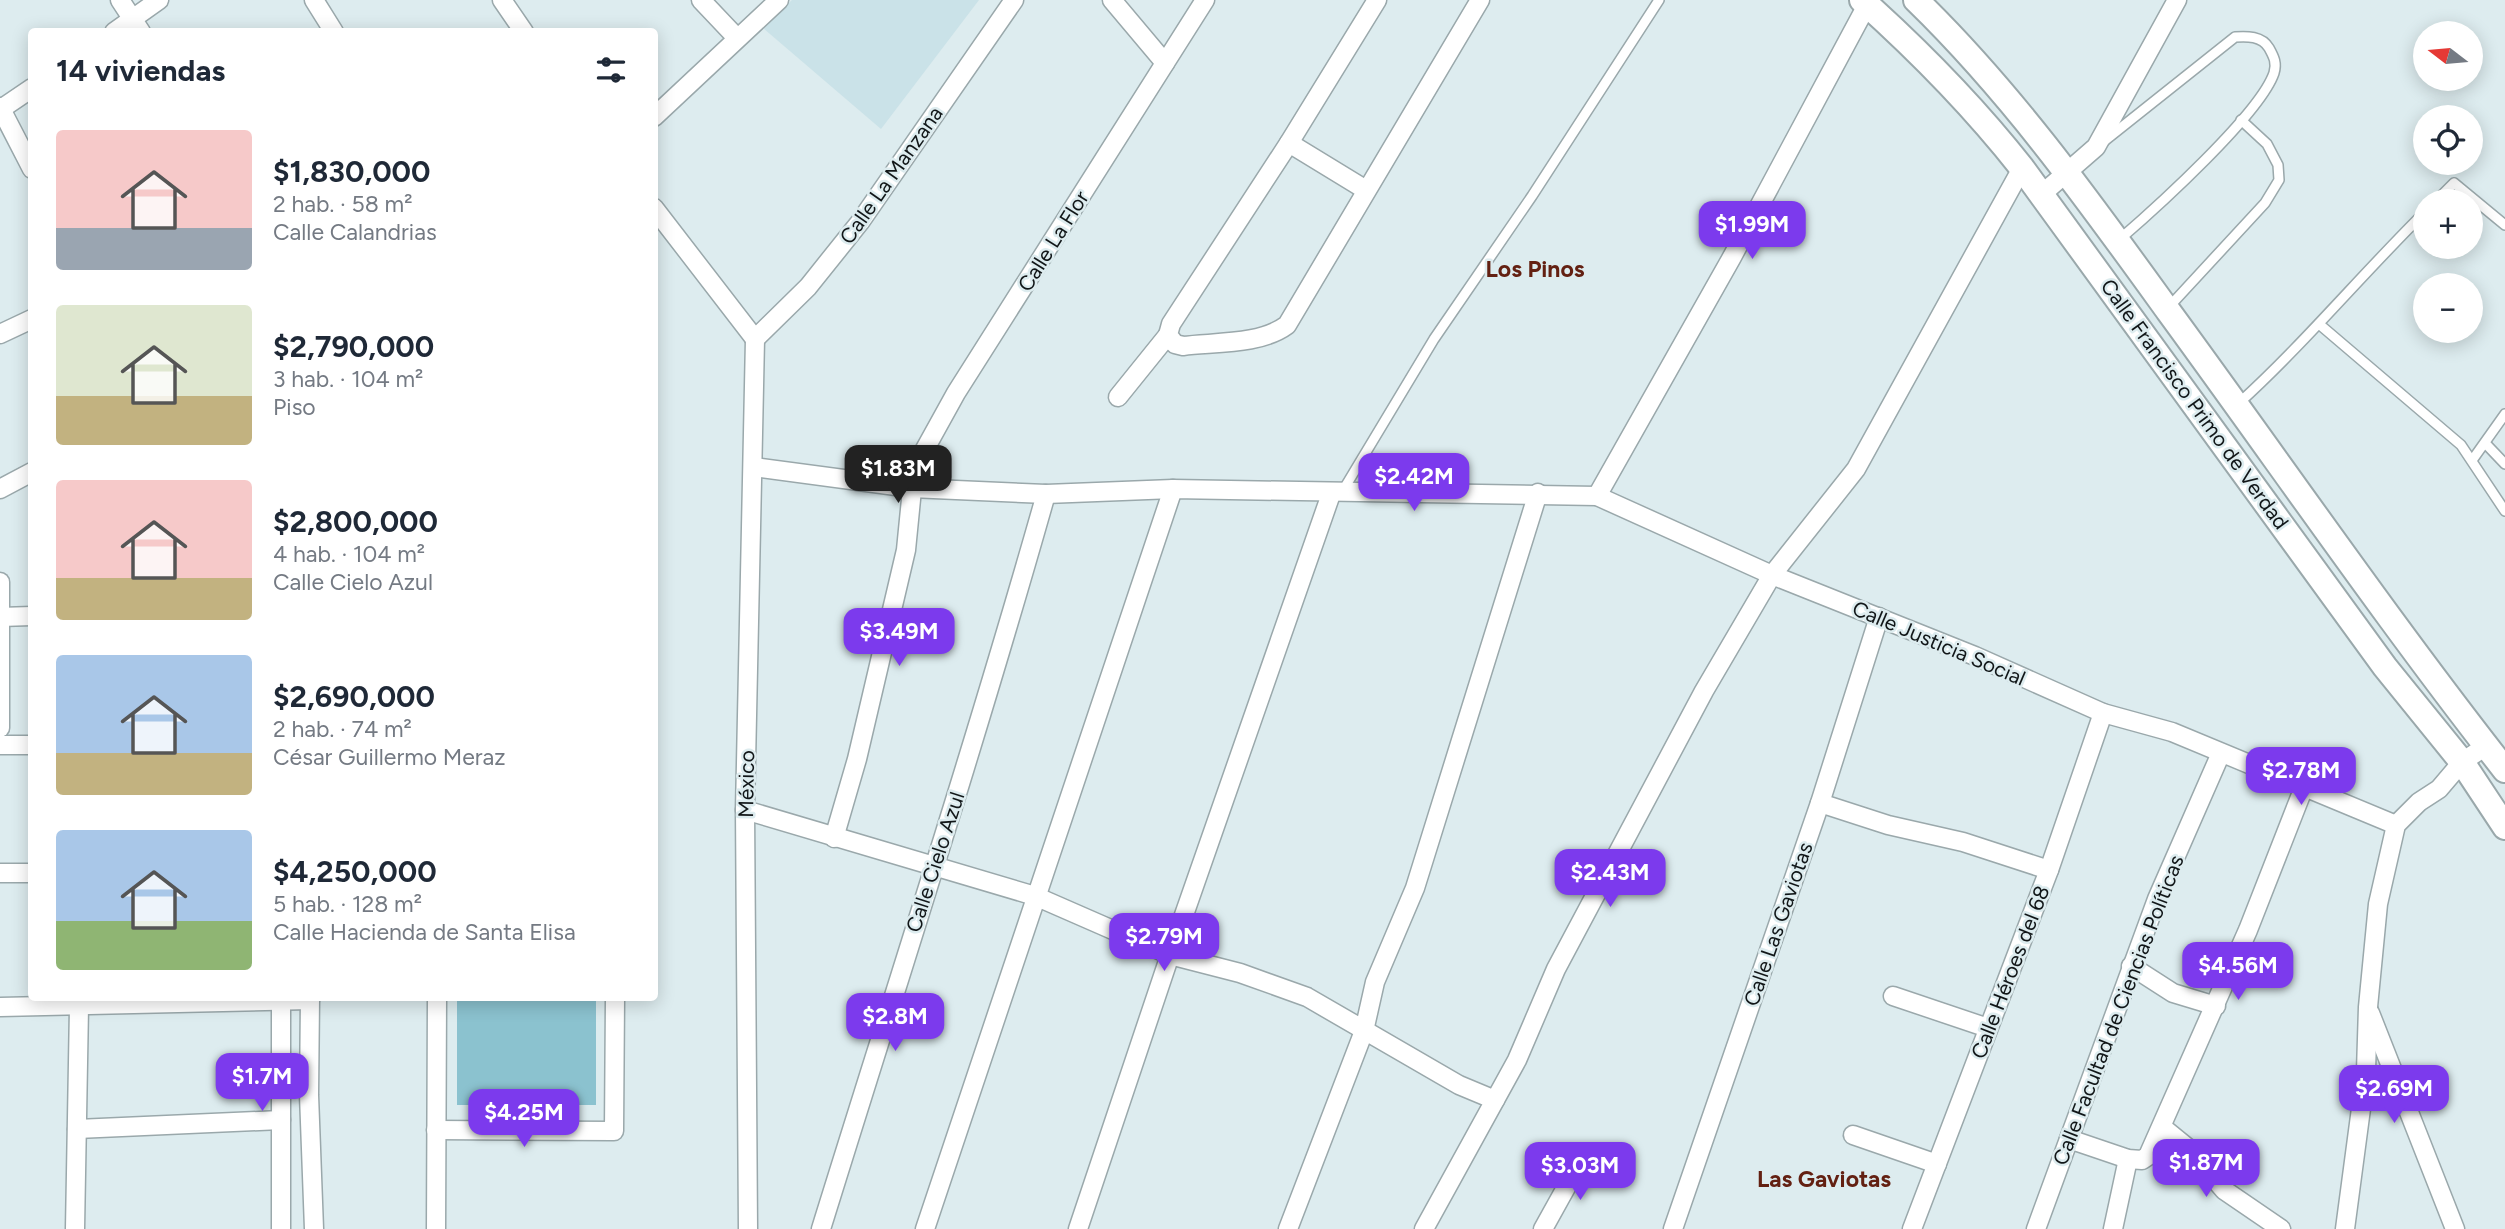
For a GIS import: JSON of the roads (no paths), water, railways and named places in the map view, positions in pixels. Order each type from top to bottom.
[{"type":"main road","name":"Calle Francisco Primo de Verdad","points":[[1916,0],[1969,55],[2119,240],[2505,769]]},
{"type":"main road","name":"Calle Francisco Primo de Verdad","points":[[1865,2],[1912,43],[1991,129],[2022,168],[2385,667],[2462,762],[2505,827]]},
{"type":"street","points":[[120,0],[137,25],[159,0]]},
{"type":"street","points":[[314,0],[332,28]]},
{"type":"street","points":[[502,0],[521,28]]},
{"type":"street","points":[[701,0],[737,38]]},
{"type":"street","points":[[658,113],[779,0]]},
{"type":"street","name":"Calle La Manzana","points":[[755,339],[808,287],[860,222],[1014,0]]},
{"type":"street","points":[[1112,0],[1165,63]]},
{"type":"street","name":"Calle La Flor","points":[[834,838],[889,628],[906,550],[914,470],[956,393],[1205,0]]},
{"type":"street","points":[[1118,397],[1168,335],[1171,324],[1289,143],[1377,0]]},
{"type":"street","points":[[1168,335],[1175,344],[1183,346],[1274,334],[1287,325],[1480,0]]},
{"type":"street","points":[[2042,194],[2096,147],[2177,0]]},
{"type":"street","points":[[754,467],[911,488],[1046,494],[1173,489],[1597,496],[1732,257],[1865,2]]},
{"type":"street","points":[[28,90],[0,108],[28,161]]},
{"type":"street","points":[[1289,143],[1366,190]]},
{"type":"street","points":[[1424,1229],[1517,1060],[1556,969],[1704,691],[1772,575],[1856,468],[2022,168]]},
{"type":"street","points":[[658,213],[755,339]]},
{"type":"street","points":[[0,334],[28,320]]},
{"type":"street","name":"México","points":[[748,1229],[745,810],[755,339]]},
{"type":"street","points":[[0,489],[28,474]]},
{"type":"street","points":[[925,1229],[1173,489]]},
{"type":"street","points":[[1078,1229],[1170,955],[1336,493]]},
{"type":"street","points":[[1288,1229],[1364,1031],[1376,982],[1415,888],[1538,493]]},
{"type":"street","name":"Calle Cielo Azul","points":[[821,1229],[933,865],[982,719],[1046,494]]},
{"type":"street","name":"Calle Justicia Social","points":[[1597,496],[1772,575],[1879,617],[2104,713],[2172,732],[2396,825]]},
{"type":"street","points":[[0,582],[0,728]]},
{"type":"street","points":[[0,617],[28,616]]},
{"type":"street","name":"Calle Las Gaviotas","points":[[1673,1229],[1820,803],[1879,617]]},
{"type":"street","name":"Calle Héroes del 68","points":[[1912,1229],[2049,870],[2104,713]]},
{"type":"street","points":[[0,745],[28,745]]},
{"type":"street","points":[[2345,1229],[2366,1071],[2368,1007],[2378,904],[2396,825],[2418,802],[2439,789],[2462,762],[2486,746]]},
{"type":"street","name":"Calle Facultad de Ciencias Políticas","points":[[2036,1229],[2131,966],[2221,754]]},
{"type":"street","points":[[2068,1139],[2128,1159],[2142,1160],[2148,1156],[2216,1006],[2304,787]]},
{"type":"street","points":[[1820,803],[1888,825],[1963,842],[2049,870]]},
{"type":"street","points":[[745,810],[1035,896],[1170,955],[1240,973],[1307,997],[1460,1085],[1495,1100]]},
{"type":"street","points":[[0,873],[28,873]]},
{"type":"street","points":[[2131,966],[2173,993],[2216,1006]]},
{"type":"street","points":[[1893,996],[1988,1028]]},
{"type":"street","points":[[0,1007],[230,1001]]},
{"type":"street","points":[[281,1001],[281,1229]]},
{"type":"street","points":[[310,1001],[309,1095],[314,1229]]},
{"type":"street","points":[[436,1229],[437,1001]]},
{"type":"street","points":[[436,1130],[614,1131],[615,1001]]},
{"type":"street","points":[[75,1229],[79,1007]]},
{"type":"street","points":[[2368,1007],[2455,1229]]},
{"type":"street","points":[[77,1129],[281,1120]]},
{"type":"street","points":[[2162,1127],[2189,1149],[2224,1190],[2281,1229]]},
{"type":"street","points":[[1853,1135],[1937,1164]]},
{"type":"street","points":[[1543,1229],[1583,1157]]},
{"type":"street","points":[[2113,1229],[2128,1159]]},
{"type":"lane","points":[[1336,493],[1434,339],[1532,196],[1659,0]]},
{"type":"lane","points":[[2096,147],[2135,119],[2235,37],[2250,36],[2266,43],[2276,60],[2274,72],[2264,92],[2241,120],[2119,240]]},
{"type":"lane","points":[[2167,309],[2264,203],[2279,180],[2278,165],[2267,144],[2241,120]]},
{"type":"lane","points":[[2448,189],[2454,183],[2461,189]]},
{"type":"lane","points":[[2483,207],[2505,225]]},
{"type":"lane","points":[[2237,405],[2319,324],[2413,224]]},
{"type":"lane","points":[[2319,324],[2440,425],[2473,459],[2505,511]]},
{"type":"lane","points":[[2473,459],[2505,414]]},
{"type":"lane","points":[[2485,443],[2505,464]]},
{"type":"district","name":"Los Pinos","points":[[1535,269]]},
{"type":"district","name":"Las Gaviotas","points":[[1824,1179]]}]
